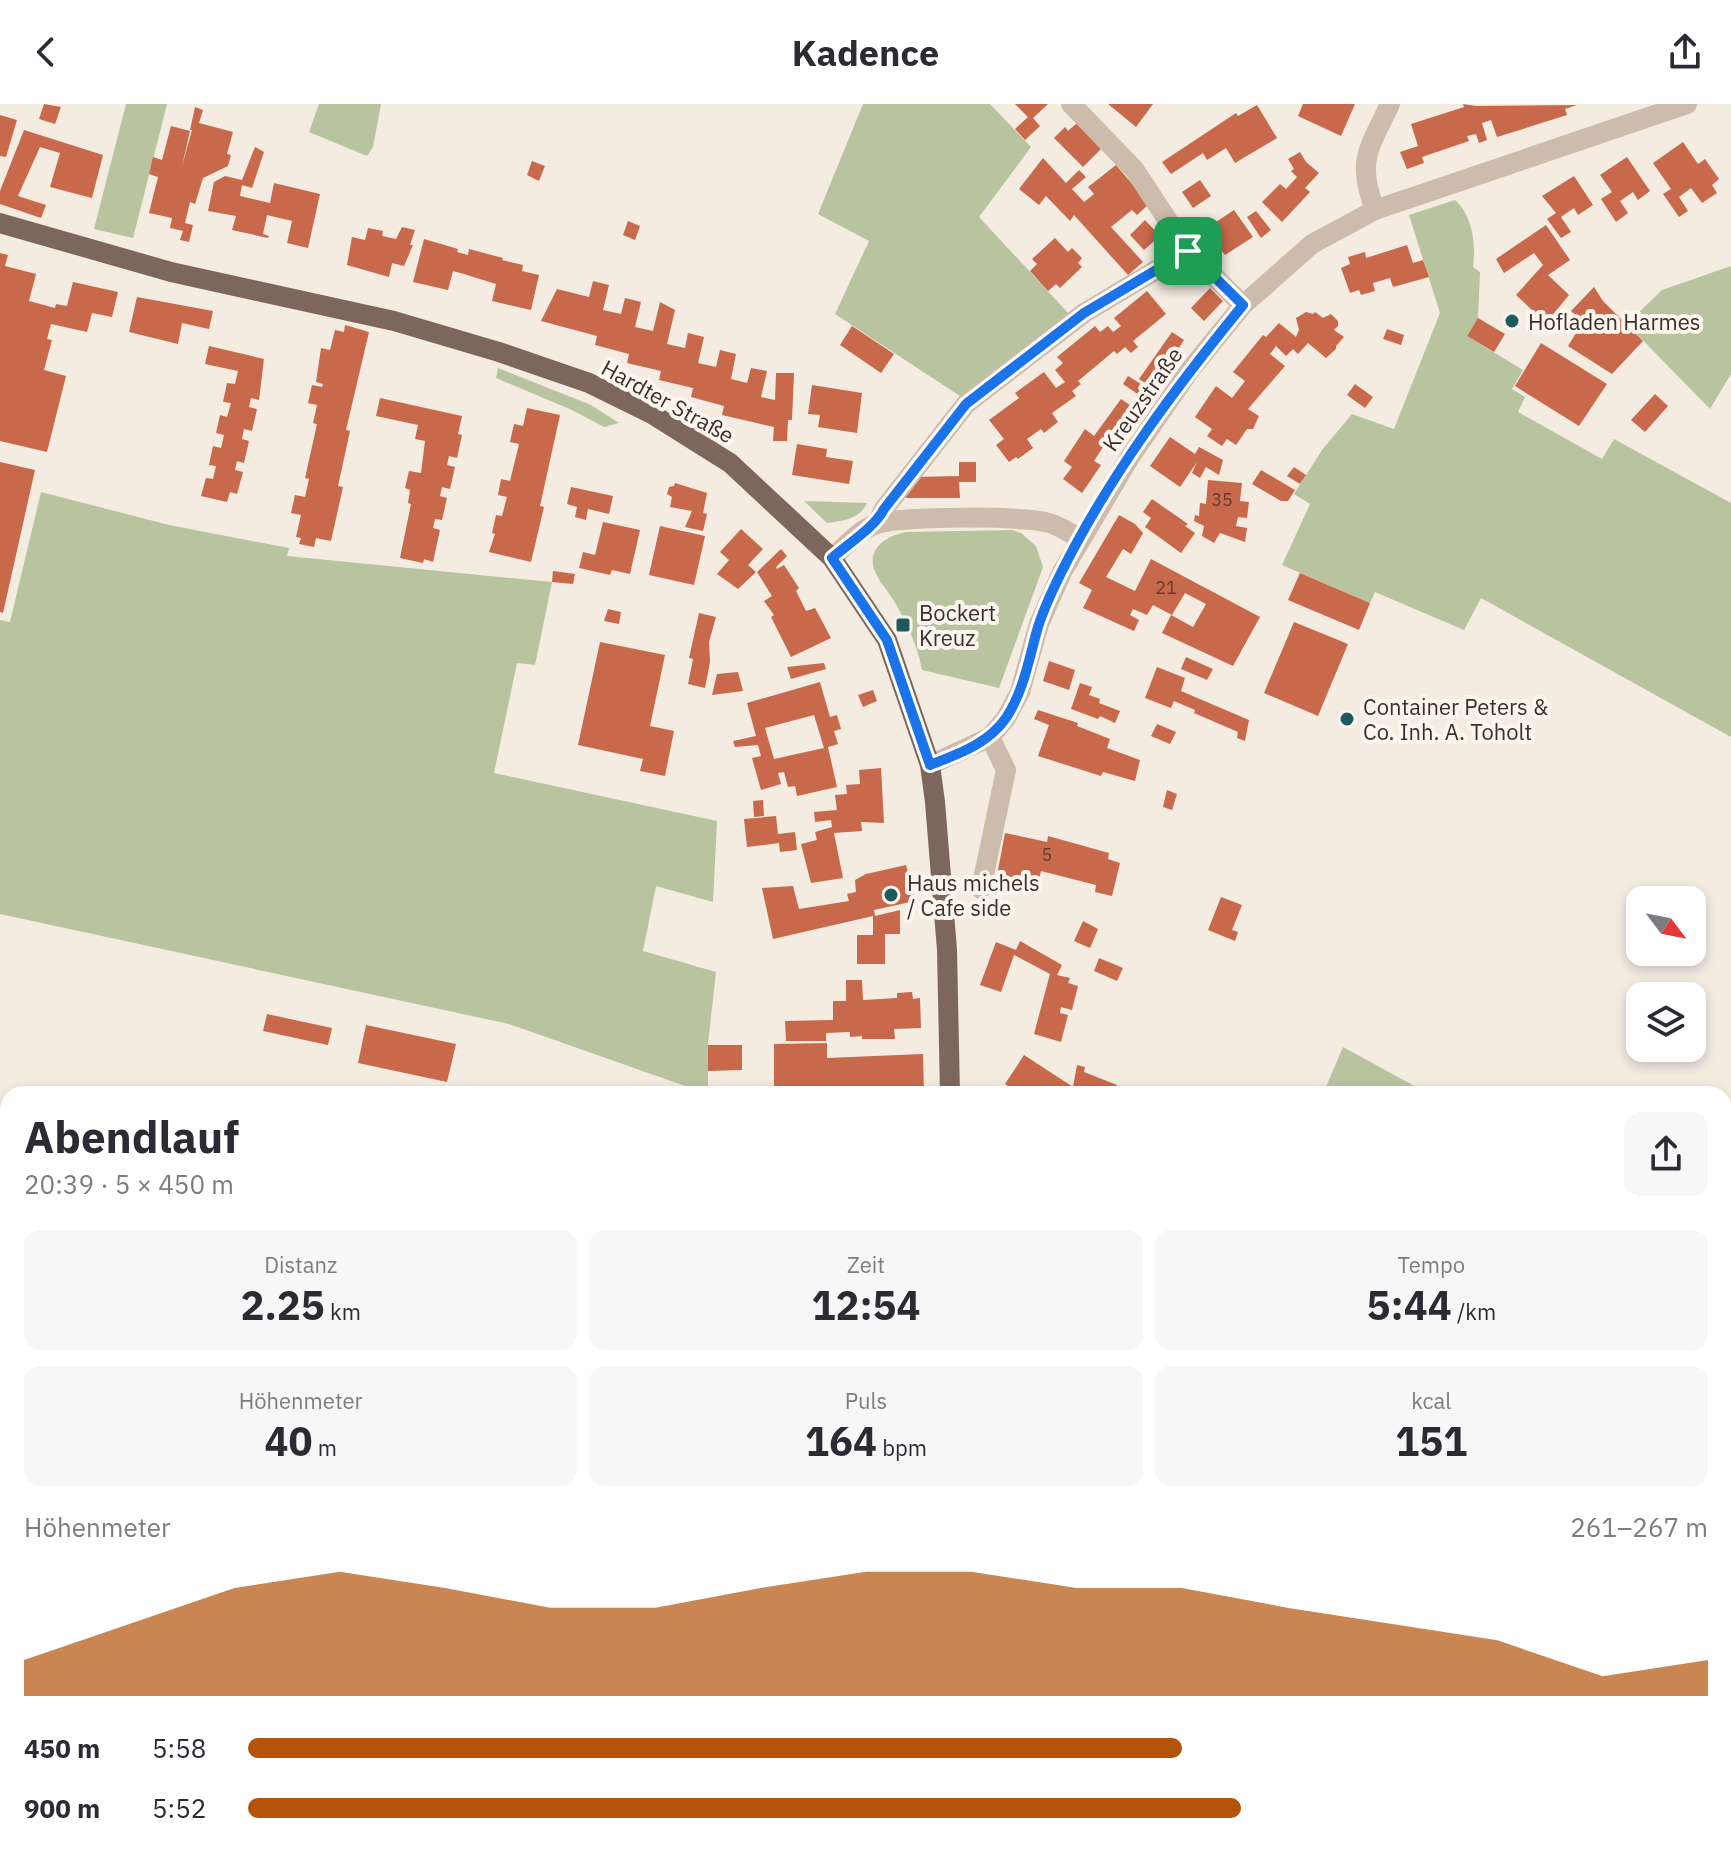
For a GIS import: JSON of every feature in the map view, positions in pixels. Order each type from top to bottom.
[{"type":"main road","name":"Hardter Straße","points":[[0,223],[171,272],[394,321],[499,352],[589,383],[652,414],[730,463],[832,558],[887,640],[930,765],[947,950],[950,1086]]},
{"type":"street","points":[[1071,104],[1134,169],[1188,251],[1243,305]]},
{"type":"street","points":[[1375,210],[1365,182],[1366,156],[1390,104]]},
{"type":"street","name":"Kreuzstraße","points":[[930,765],[990,737],[1006,718],[1020,692],[1039,624],[1062,572],[1130,457],[1190,370],[1243,305],[1312,244],[1375,210],[1687,104]]},
{"type":"street","points":[[877,524],[884,509],[966,404],[1084,313],[1188,251]]},
{"type":"street","points":[[832,558],[862,531],[877,524],[903,519],[1028,519],[1051,523],[1080,538]]},
{"type":"street","points":[[981,889],[1006,770],[990,737]]},
{"type":"green space","points":[[126,104],[167,104],[133,238],[94,229]]},
{"type":"green space","points":[[319,104],[381,104],[373,147],[367,156],[309,132]]},
{"type":"green space","points":[[863,104],[990,104],[1031,147],[979,217],[1070,315],[963,398],[835,314],[869,241],[818,214]]},
{"type":"green space","points":[[1455,200],[1469,222],[1474,250],[1473,267],[1480,272],[1478,318],[1467,336],[1523,370],[1512,389],[1525,397],[1518,412],[1602,459],[1614,439],[1731,503],[1731,737],[1481,598],[1464,630],[1375,592],[1370,603],[1282,565],[1310,504],[1294,494],[1322,450],[1352,414],[1394,429],[1440,313],[1409,215]]},
{"type":"green space","points":[[1731,266],[1731,374],[1710,409],[1627,324],[1662,290]]},
{"type":"green space","points":[[498,368],[591,405],[619,423],[604,427],[496,378]]},
{"type":"green space","points":[[41,492],[169,525],[289,548],[287,556],[552,582],[535,665],[517,663],[494,773],[717,821],[713,902],[656,886],[643,951],[716,972],[708,1044],[708,1086],[685,1086],[509,1024],[0,914],[0,620],[10,622]]},
{"type":"green space","points":[[804,501],[867,503],[855,516],[827,523]]},
{"type":"green space","points":[[1012,530],[1021,533],[1036,546],[1043,567],[999,688],[922,670],[907,626],[874,569],[877,548],[887,539],[906,532]]},
{"type":"green space","points":[[1343,1047],[1414,1086],[1326,1086]]},
{"type":"building","points":[[44,104],[61,107],[55,124],[39,119]]},
{"type":"building","points":[[1015,104],[1048,104],[1033,118],[1040,126],[1025,140],[1015,129],[1028,117]]},
{"type":"building","points":[[1108,104],[1153,104],[1136,127]]},
{"type":"building","points":[[1303,104],[1355,104],[1341,136],[1298,116]]},
{"type":"building","points":[[1463,104],[1577,105],[1565,109],[1567,115],[1497,137],[1491,120],[1482,123],[1487,140],[1479,143],[1476,134],[1467,136],[1469,141],[1422,157],[1424,163],[1407,169],[1400,152],[1418,146],[1411,124],[1464,107]]},
{"type":"building","points":[[1257,105],[1277,138],[1235,163],[1226,148],[1207,160],[1203,153],[1171,174],[1162,162],[1236,113],[1238,116]]},
{"type":"building","points":[[195,107],[203,110],[199,123],[233,132],[227,154],[231,155],[228,166],[203,178],[195,204],[190,202],[185,223],[193,225],[189,242],[180,240],[183,231],[170,228],[172,218],[149,213],[158,177],[149,174],[153,157],[162,160],[171,126],[190,131],[182,166],[192,130]]},
{"type":"building","points":[[0,115],[17,120],[6,157],[0,156]]},
{"type":"building","points":[[1077,123],[1101,149],[1083,167],[1054,138],[1065,127],[1068,131]]},
{"type":"building","points":[[24,130],[103,155],[92,198],[50,187],[60,153],[40,147],[18,196],[46,205],[41,218],[0,204],[0,191]]},
{"type":"building","points":[[1683,142],[1698,164],[1705,159],[1719,179],[1712,185],[1717,193],[1702,203],[1691,188],[1679,197],[1688,211],[1679,217],[1663,194],[1671,189],[1653,163]]},
{"type":"building","points":[[255,147],[264,152],[252,188],[242,185],[240,196],[270,203],[274,183],[320,194],[308,248],[287,243],[292,221],[267,215],[263,234],[268,238],[232,230],[236,216],[208,211],[214,182],[225,176],[242,180]]},
{"type":"building","points":[[1300,152],[1319,173],[1305,188],[1310,192],[1282,222],[1262,202],[1280,184],[1286,189],[1297,177],[1291,171],[1294,169],[1288,159]]},
{"type":"building","points":[[1627,157],[1650,191],[1638,200],[1633,192],[1620,201],[1628,213],[1616,222],[1601,199],[1612,192],[1600,175]]},
{"type":"building","points":[[1043,158],[1066,183],[1079,170],[1086,177],[1072,189],[1084,202],[1094,194],[1088,187],[1116,165],[1149,204],[1137,215],[1132,210],[1111,227],[1143,262],[1128,275],[1074,215],[1070,221],[1046,196],[1039,205],[1019,189]]},
{"type":"building","points":[[532,161],[545,166],[539,181],[527,175]]},
{"type":"building","points":[[1574,176],[1593,205],[1578,215],[1574,208],[1561,217],[1571,232],[1561,238],[1547,219],[1556,213],[1542,196]]},
{"type":"building","points":[[1200,180],[1211,196],[1193,208],[1182,192]]},
{"type":"building","points":[[1234,210],[1253,237],[1225,255],[1214,248],[1218,245],[1207,228]]},
{"type":"building","points":[[1256,211],[1271,230],[1261,238],[1247,217]]},
{"type":"building","points":[[1145,220],[1160,236],[1144,250],[1130,235]]},
{"type":"building","points":[[628,221],[640,226],[635,240],[623,235]]},
{"type":"building","points":[[1546,225],[1570,260],[1548,275],[1569,295],[1546,323],[1516,295],[1543,265],[1534,253],[1504,273],[1496,259]]},
{"type":"building","points":[[402,227],[415,230],[410,245],[413,245],[404,266],[392,263],[389,277],[347,265],[352,237],[365,240],[368,228],[383,231],[382,236],[396,239]]},
{"type":"building","points":[[1055,238],[1068,252],[1072,248],[1082,258],[1078,263],[1082,267],[1060,288],[1056,284],[1048,291],[1030,271],[1037,264],[1032,259]]},
{"type":"building","points":[[424,239],[468,255],[469,249],[503,258],[523,265],[522,271],[539,275],[531,310],[492,301],[496,284],[453,271],[448,290],[413,282]]},
{"type":"building","points":[[1407,245],[1413,263],[1423,260],[1429,277],[1393,287],[1390,278],[1373,283],[1375,291],[1361,295],[1359,290],[1350,293],[1341,268],[1350,264],[1348,257],[1365,252],[1366,258]]},
{"type":"building","points":[[0,253],[8,255],[5,266],[36,274],[29,301],[55,308],[56,304],[67,306],[73,282],[118,292],[112,317],[92,313],[87,332],[51,324],[47,339],[52,340],[44,370],[66,376],[47,452],[0,441]]},
{"type":"building","points":[[593,281],[609,285],[603,310],[621,314],[625,298],[641,302],[635,327],[653,331],[660,302],[675,310],[667,344],[685,348],[688,333],[704,337],[698,363],[716,367],[720,350],[736,354],[731,379],[747,383],[751,368],[767,371],[761,397],[775,400],[776,373],[794,373],[792,420],[788,420],[787,441],[773,441],[774,427],[722,415],[724,406],[691,397],[693,388],[659,380],[661,371],[627,363],[629,354],[595,345],[597,336],[541,321],[557,289],[589,297]]},
{"type":"building","points":[[1594,287],[1603,301],[1643,341],[1612,374],[1568,346],[1583,322],[1571,311]]},
{"type":"building","points":[[1210,288],[1223,301],[1204,321],[1191,308]]},
{"type":"building","points":[[1147,291],[1166,314],[1133,341],[1138,347],[1131,353],[1125,347],[1117,354],[1114,351],[1078,381],[1081,384],[1072,391],[1076,396],[1052,413],[1058,422],[1044,433],[1041,429],[1027,439],[1033,448],[1009,462],[996,445],[1004,439],[989,420],[1019,398],[1015,393],[1044,372],[1056,388],[1065,382],[1055,370],[1063,363],[1057,357],[1095,326],[1100,332],[1108,326],[1113,332],[1121,326],[1114,318]]},
{"type":"building","points":[[137,297],[213,311],[209,329],[182,323],[178,344],[129,332]]},
{"type":"building","points":[[1306,312],[1315,312],[1323,318],[1331,314],[1338,321],[1334,330],[1344,337],[1336,349],[1326,358],[1308,343],[1298,354],[1293,349],[1286,356],[1276,346],[1270,354],[1285,366],[1248,409],[1259,416],[1253,429],[1247,429],[1236,445],[1227,439],[1222,446],[1207,436],[1212,429],[1195,417],[1216,386],[1232,398],[1245,381],[1233,372],[1263,335],[1266,337],[1279,323],[1296,337],[1299,330],[1296,318]]},
{"type":"building","points":[[1478,318],[1505,334],[1494,352],[1467,336]]},
{"type":"building","points":[[345,325],[369,332],[346,430],[350,431],[338,486],[343,487],[331,541],[316,538],[314,547],[299,544],[301,538],[296,537],[301,515],[291,513],[295,495],[305,497],[309,479],[305,478],[317,424],[313,423],[317,405],[308,403],[312,385],[322,387],[323,384],[316,382],[321,348],[330,350],[335,330],[344,332]]},
{"type":"building","points":[[852,326],[894,354],[881,373],[840,345]]},
{"type":"building","points":[[1387,329],[1404,335],[1401,345],[1383,339]]},
{"type":"building","points":[[1172,332],[1184,340],[1179,348],[1182,351],[1156,390],[1139,379]]},
{"type":"building","points":[[1541,343],[1607,384],[1579,426],[1515,386]]},
{"type":"building","points":[[209,346],[264,359],[259,400],[251,398],[249,407],[257,409],[252,431],[244,429],[242,439],[249,441],[244,463],[237,461],[235,470],[243,472],[237,494],[230,492],[227,502],[201,496],[206,478],[213,479],[216,466],[209,465],[213,446],[221,448],[224,435],[216,433],[220,415],[227,417],[231,403],[223,402],[227,383],[235,384],[238,371],[205,364]]},
{"type":"building","points":[[1128,376],[1144,386],[1139,395],[1123,384]]},
{"type":"building","points":[[1355,384],[1373,397],[1365,408],[1347,395]]},
{"type":"building","points":[[812,385],[862,393],[857,433],[818,427],[820,415],[808,414]]},
{"type":"building","points":[[1655,394],[1668,406],[1645,432],[1631,420]]},
{"type":"building","points":[[380,398],[462,416],[457,458],[449,456],[447,465],[455,467],[450,489],[442,487],[440,496],[447,498],[442,520],[435,519],[433,528],[440,530],[433,562],[400,558],[411,504],[408,503],[410,490],[405,488],[409,471],[421,473],[425,441],[415,439],[418,425],[376,416]]},
{"type":"building","points":[[1121,399],[1136,409],[1112,448],[1105,444],[1094,461],[1101,465],[1082,493],[1063,479],[1072,467],[1064,461],[1085,429],[1094,436]]},
{"type":"building","points":[[527,408],[560,415],[531,562],[489,552],[495,534],[492,533],[496,515],[502,516],[507,497],[498,495],[501,479],[510,481],[519,444],[510,442],[514,424],[523,426]]},
{"type":"building","points":[[1170,437],[1195,454],[1199,447],[1223,460],[1219,475],[1206,467],[1200,478],[1192,473],[1197,462],[1180,487],[1150,466]]},
{"type":"building","points":[[797,444],[827,449],[826,457],[853,461],[849,484],[792,475]]},
{"type":"building","points":[[0,462],[35,470],[3,613],[0,612]]},
{"type":"building","points":[[959,462],[976,462],[976,482],[959,482],[960,498],[906,498],[906,487],[914,477],[959,476]]},
{"type":"building","points":[[1294,467],[1306,475],[1300,484],[1287,476]]},
{"type":"building","points":[[1261,470],[1295,490],[1288,501],[1281,501],[1252,484]]},
{"type":"building","points":[[1208,480],[1242,483],[1240,501],[1249,502],[1247,518],[1238,517],[1236,526],[1247,528],[1245,542],[1220,533],[1214,543],[1202,536],[1204,526],[1194,521],[1195,515],[1199,516],[1200,503],[1206,504]]},
{"type":"building","points":[[675,483],[707,493],[703,531],[685,527],[692,511],[670,507],[672,497],[667,494],[669,487]]},
{"type":"building","points":[[571,487],[613,496],[609,514],[588,509],[586,520],[575,517],[577,507],[567,504]]},
{"type":"building","points":[[1152,499],[1188,524],[1185,526],[1195,533],[1181,553],[1145,527],[1151,518],[1143,512]]},
{"type":"building","points":[[1119,515],[1143,533],[1131,554],[1123,549],[1106,577],[1135,591],[1151,559],[1260,617],[1233,666],[1162,633],[1171,615],[1193,627],[1206,604],[1185,593],[1172,615],[1153,605],[1147,615],[1133,609],[1130,615],[1139,620],[1134,631],[1083,608],[1092,590],[1079,583]]},
{"type":"building","points":[[603,522],[640,530],[630,574],[612,570],[610,575],[579,568],[583,552],[595,555]]},
{"type":"building","points":[[660,526],[705,536],[694,585],[649,575]]},
{"type":"building","points":[[741,529],[763,549],[748,565],[756,572],[738,589],[717,574],[729,560],[720,552]]},
{"type":"building","points":[[781,549],[787,556],[777,569],[784,565],[799,588],[796,591],[806,611],[815,608],[831,638],[791,657],[771,617],[774,615],[764,601],[772,596],[757,572]]},
{"type":"building","points":[[553,571],[575,574],[573,584],[552,582]]},
{"type":"building","points":[[1300,573],[1370,603],[1359,630],[1288,600]]},
{"type":"building","points":[[608,609],[621,612],[619,624],[604,621]]},
{"type":"building","points":[[699,613],[716,617],[709,642],[710,662],[705,688],[688,684],[693,659],[689,658]]},
{"type":"building","points":[[1294,622],[1348,644],[1318,716],[1264,693]]},
{"type":"building","points":[[600,642],[665,655],[650,726],[674,731],[665,776],[640,771],[643,759],[578,745]]},
{"type":"building","points":[[1186,657],[1213,669],[1207,680],[1181,669]]},
{"type":"building","points":[[1049,661],[1075,670],[1069,690],[1043,681]]},
{"type":"building","points":[[824,663],[826,669],[791,679],[787,667]]},
{"type":"building","points":[[1157,667],[1185,678],[1181,691],[1249,720],[1245,741],[1237,738],[1238,732],[1194,713],[1195,710],[1174,701],[1171,708],[1145,698]]},
{"type":"building","points":[[738,672],[743,691],[712,695],[717,674]]},
{"type":"building","points":[[820,682],[830,717],[837,715],[841,729],[834,731],[838,744],[828,747],[837,787],[797,796],[795,786],[788,787],[784,772],[778,773],[781,784],[761,790],[752,758],[761,756],[758,745],[735,747],[733,741],[756,736],[747,703]],"holes":[[[814,715],[824,748],[774,759],[765,728]]]},
{"type":"building","points":[[1080,683],[1092,687],[1089,695],[1100,699],[1099,703],[1120,711],[1115,723],[1071,709]]},
{"type":"building","points":[[873,690],[877,701],[863,707],[858,695]]},
{"type":"building","points":[[1038,710],[1078,723],[1077,726],[1110,739],[1107,748],[1140,760],[1135,781],[1103,772],[1101,776],[1038,756],[1049,725],[1034,719]]},
{"type":"building","points":[[1157,724],[1176,732],[1170,744],[1151,736]]},
{"type":"building","points":[[881,768],[884,823],[861,822],[862,831],[834,833],[843,878],[811,883],[801,844],[817,840],[815,832],[832,827],[831,820],[815,822],[814,812],[837,810],[835,795],[847,794],[846,785],[860,784],[859,770]]},
{"type":"building","points":[[1167,790],[1177,794],[1172,810],[1163,807]]},
{"type":"building","points":[[763,800],[764,816],[754,817],[753,801]]},
{"type":"building","points":[[776,816],[778,834],[795,832],[797,850],[780,852],[779,843],[747,847],[744,819]]},
{"type":"building","points":[[1005,833],[1047,842],[1048,836],[1109,853],[1108,859],[1120,863],[1112,896],[1095,892],[1096,885],[1041,871],[1035,895],[995,886]]},
{"type":"building","points":[[906,865],[915,901],[874,910],[875,916],[900,910],[900,934],[885,934],[885,964],[857,964],[857,935],[873,935],[873,916],[773,939],[762,888],[793,886],[799,909],[849,901],[847,894],[856,892],[855,880],[866,874]]},
{"type":"building","points":[[1221,897],[1242,905],[1232,930],[1238,932],[1235,941],[1208,930]]},
{"type":"building","points":[[1083,921],[1098,929],[1090,948],[1074,941]]},
{"type":"building","points":[[1020,941],[1062,965],[1057,975],[1070,978],[1068,983],[1078,986],[1072,1010],[1061,1007],[1060,1013],[1068,1015],[1061,1042],[1034,1034],[1050,974],[1014,955],[1001,992],[980,985],[996,942],[1016,950]]},
{"type":"building","points":[[1099,958],[1123,968],[1117,981],[1094,971]]},
{"type":"building","points":[[846,980],[862,980],[863,1000],[897,998],[897,993],[912,992],[913,999],[920,998],[921,1028],[894,1029],[895,1039],[862,1039],[862,1036],[850,1037],[850,1032],[826,1033],[826,1041],[786,1041],[785,1021],[833,1020],[833,1001],[846,1001]]},
{"type":"building","points":[[267,1014],[332,1028],[328,1045],[263,1031]]},
{"type":"building","points":[[366,1025],[456,1044],[447,1082],[358,1063]]},
{"type":"building","points":[[827,1043],[827,1058],[923,1054],[924,1086],[774,1086],[774,1044]]},
{"type":"building","points":[[708,1045],[742,1045],[742,1070],[708,1071]]},
{"type":"building","points":[[1024,1055],[1071,1086],[1008,1086],[1005,1084]]},
{"type":"building","points":[[1077,1065],[1085,1067],[1084,1072],[1117,1085],[1073,1086]]},
{"type":"place","name":"Hofladen Harmes","points":[[1512,321]]},
{"type":"place","name":"Bockert Kreuz","points":[[903,625]]},
{"type":"place","name":"Container Peters & Co. Inh. A. Toholt","points":[[1347,719]]},
{"type":"place","name":"Haus michels / Cafe side","points":[[891,895]]},
{"type":"route","points":[[1188,251],[1243,305],[1190,370],[1130,457],[1080,538],[1039,624],[1020,692],[1006,718],[990,737],[930,765],[887,640],[832,558],[862,531],[877,524],[884,509],[966,404],[1084,313],[1188,251]]}]
